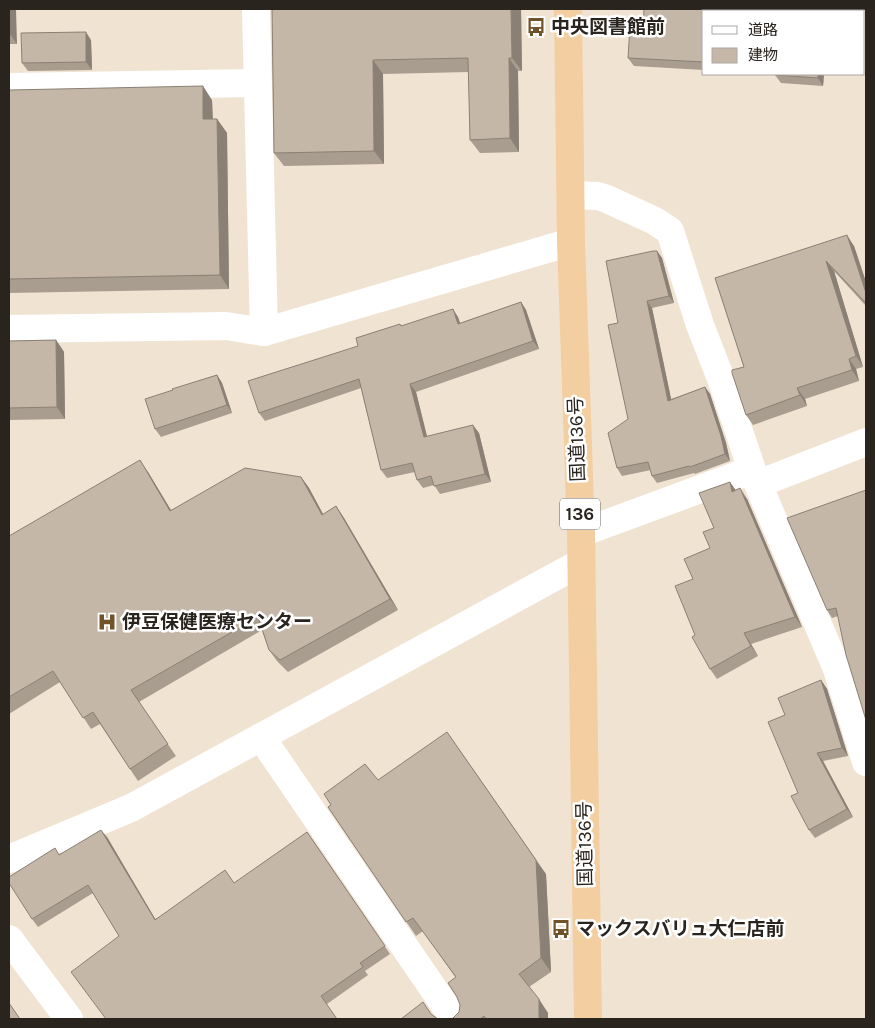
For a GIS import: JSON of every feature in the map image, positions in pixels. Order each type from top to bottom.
[{"type":"highway","name":"国道136号","points":[[568,9],[571,242],[580,533],[588,1019]]},
{"type":"street","points":[[256,9],[264,332]]},
{"type":"street","points":[[9,87],[257,83]]},
{"type":"street","points":[[571,195],[598,196],[607,199],[655,221],[670,231],[700,325],[723,384],[755,477],[837,669],[866,762]]},
{"type":"street","points":[[9,329],[226,326],[264,332],[571,242]]},
{"type":"street","points":[[580,533],[866,442]]},
{"type":"street","points":[[9,859],[131,808],[580,563]]},
{"type":"street","points":[[261,737],[454,1019]]},
{"type":"street","points":[[9,939],[18,971],[68,1019]]},
{"type":"building","points":[[272,9],[511,9],[512,58],[509,58],[510,138],[470,140],[468,58],[373,60],[374,151],[274,153]]},
{"type":"building","points":[[644,9],[812,9],[702,10],[702,62],[628,58],[630,26],[643,27]]},
{"type":"building","points":[[86,32],[86,62],[22,63],[21,33]]},
{"type":"building","points":[[775,75],[818,75],[818,78]]},
{"type":"building","points":[[203,86],[203,119],[217,119],[220,275],[9,279],[9,90]]},
{"type":"building","points":[[847,235],[866,293],[866,303],[826,261],[856,356],[849,359],[852,370],[797,388],[800,395],[746,415],[732,373],[732,370],[744,367],[715,278]]},
{"type":"building","points":[[657,251],[669,296],[647,301],[668,401],[705,387],[725,454],[690,467],[652,476],[648,462],[617,468],[608,433],[628,419],[608,325],[618,323],[606,261]]},
{"type":"building","points":[[521,302],[533,341],[410,384],[424,437],[473,425],[485,474],[434,486],[431,476],[417,480],[412,463],[381,470],[359,379],[259,413],[248,381],[358,346],[356,338],[400,324],[401,326],[453,309],[458,324]]},
{"type":"building","points":[[56,340],[57,407],[9,408],[9,341]]},
{"type":"building","points":[[217,375],[227,405],[155,429],[145,399]]},
{"type":"building","points":[[140,460],[170,511],[245,468],[301,477],[322,515],[336,506],[390,599],[280,660],[269,650],[258,617],[131,690],[168,744],[130,769],[93,712],[83,718],[53,671],[9,697],[9,536]]},
{"type":"building","points":[[730,482],[732,492],[740,488],[795,617],[744,633],[751,646],[710,669],[692,637],[695,635],[675,586],[693,579],[684,559],[710,548],[703,532],[714,528],[699,493]]},
{"type":"building","points":[[866,490],[866,720],[846,655],[836,608],[827,610],[787,518]]},
{"type":"building","points":[[821,680],[842,748],[817,753],[847,809],[809,830],[791,796],[798,793],[768,722],[785,715],[778,698]]},
{"type":"building","points":[[447,732],[536,860],[541,958],[519,974],[539,999],[539,1019],[486,1019],[484,1016],[480,1019],[450,1019],[459,1012],[460,1005],[448,983],[456,977],[413,918],[406,922],[328,807],[331,805],[324,794],[365,764],[378,780]]},
{"type":"building","points":[[101,830],[155,920],[225,870],[234,883],[307,832],[385,946],[360,963],[363,967],[321,996],[337,1019],[106,1019],[71,972],[119,936],[88,885],[32,919],[9,883],[9,877],[55,848],[59,855]]},
{"type":"building","points":[[423,1002],[431,1014],[438,1019],[401,1019]]},
{"type":"building","points":[[9,1003],[18,1016],[20,1019],[9,1019]]},
{"type":"place","name":"中央図書館前","points":[[536,27]]},
{"type":"place","name":"伊豆保健医療センター","points":[[107,622]]},
{"type":"place","name":"マックスバリュ大仁店前","points":[[561,929]]}]
